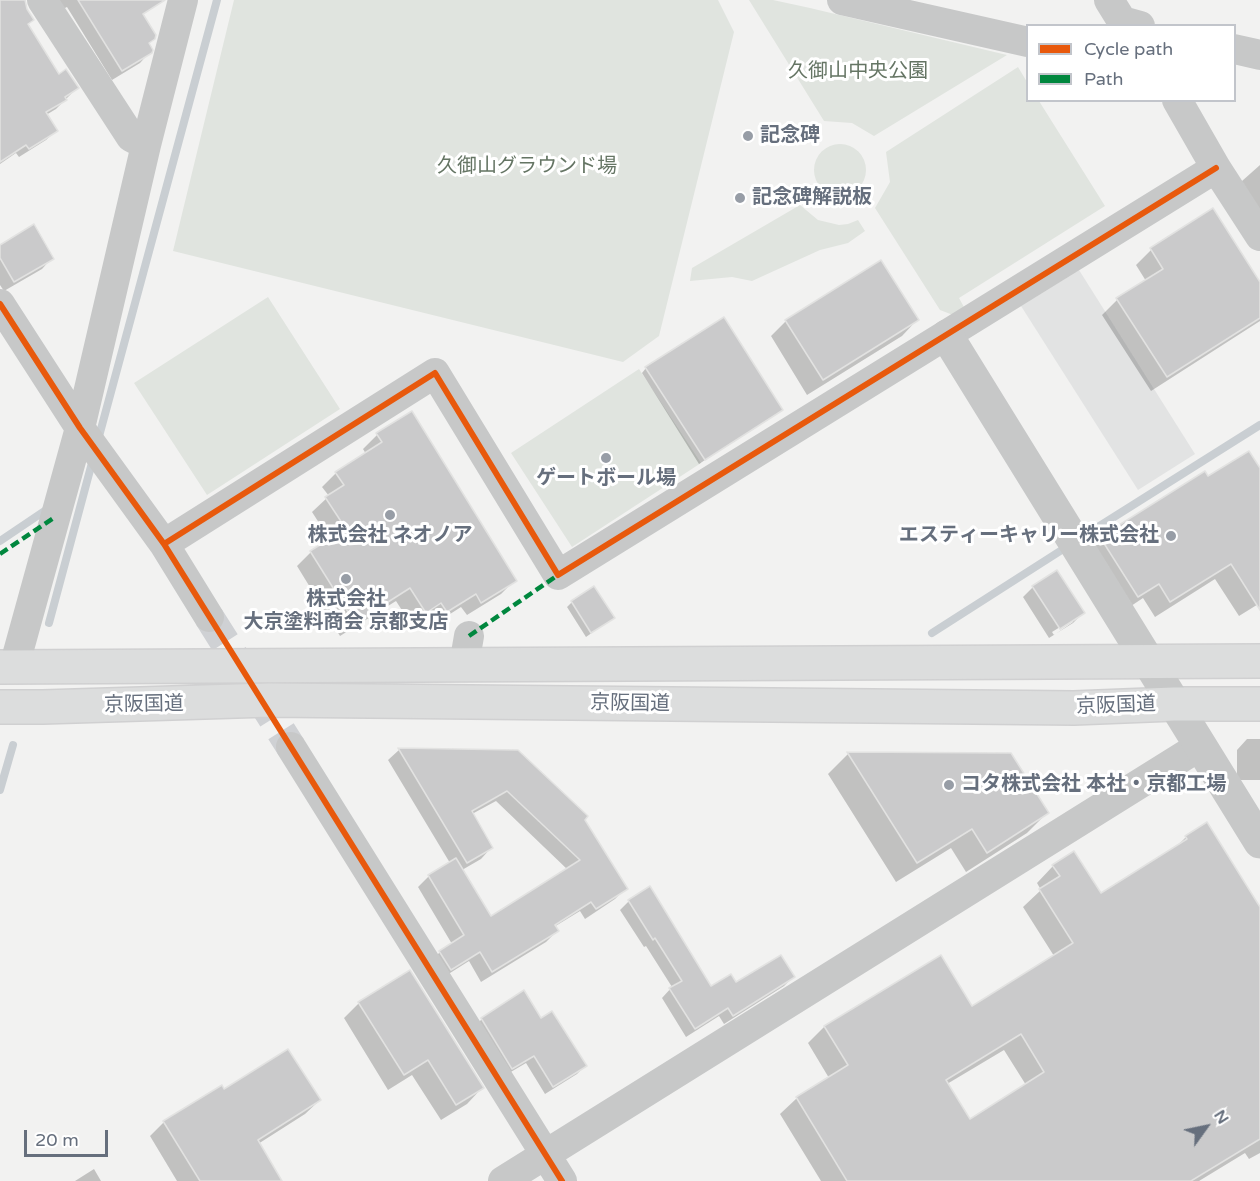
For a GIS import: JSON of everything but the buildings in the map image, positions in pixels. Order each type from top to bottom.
[{"type":"highway","name":"京阪国道","points":[[10,667],[467,651],[1148,662],[1260,661]]},
{"type":"highway","name":"京阪国道","points":[[19,707],[269,700],[1074,708],[1174,704],[1260,704]]},
{"type":"street","points":[[42,0],[131,137],[146,145]]},
{"type":"street","points":[[10,667],[80,428],[146,145],[183,0]]},
{"type":"street","points":[[842,0],[1026,42]]},
{"type":"street","points":[[1109,0],[1122,21],[1133,24]]},
{"type":"street","points":[[1236,49],[1260,55]]},
{"type":"street","points":[[1178,102],[1216,168],[1260,236]]},
{"type":"street","points":[[164,544],[435,373],[558,575],[1216,168]]},
{"type":"street","points":[[0,304],[80,428],[164,544],[209,617]]},
{"type":"street","points":[[947,336],[1260,842]]},
{"type":"street","points":[[503,1181],[1200,746]]},
{"type":"street","points":[[291,747],[562,1181]]},
{"type":"shaded area","points":[[1079,270],[1195,454],[1138,490],[1021,306]]},
{"type":"green space","name":"久御山グラウンド場","points":[[234,0],[718,0],[734,32],[659,336],[623,362],[173,251]]},
{"type":"green space","name":"久御山中央公園","points":[[749,0],[773,0],[1007,55],[874,136],[852,123],[824,121]]},
{"type":"green space","points":[[1018,67],[1026,80],[1026,102],[1040,102],[1105,206],[959,298],[965,309],[953,315],[940,310],[875,208],[890,182],[886,152]]},
{"type":"green space","points":[[840,144],[850,146],[858,152],[864,160],[866,170],[864,180],[858,188],[850,194],[840,196],[830,194],[822,188],[816,180],[814,170],[816,160],[822,152],[830,146]]},
{"type":"green space","points":[[800,205],[818,220],[839,225],[858,220],[865,231],[848,243],[820,250],[752,281],[732,277],[690,281],[692,268]]},
{"type":"green space","points":[[268,297],[340,409],[207,495],[134,383]]},
{"type":"green space","name":"ゲートボール場","points":[[639,369],[701,463],[572,547],[511,453]]},
{"type":"waterway","points":[[98,440],[217,0]]},
{"type":"waterway","points":[[1079,539],[1260,425]]},
{"type":"waterway","points":[[49,623],[93,459]]},
{"type":"waterway","points":[[0,541],[46,510]]},
{"type":"waterway","points":[[932,633],[1068,546]]},
{"type":"waterway","points":[[0,790],[13,745]]},
{"type":"tunnel","points":[[209,617],[291,747]]},
{"type":"marked path","points":[[0,554],[55,517]]},
{"type":"marked path","points":[[469,636],[558,575]]},
{"type":"cycle path","points":[[164,544],[435,373],[558,575],[1216,168]]},
{"type":"cycle path","points":[[0,304],[80,428],[164,544],[562,1181]]},
{"type":"place","name":"記念碑","points":[[748,136]]},
{"type":"place","name":"記念碑解説板","points":[[740,198]]},
{"type":"place","name":"ゲートボール場","points":[[606,458]]},
{"type":"place","name":"株式会社 ネオノア","points":[[390,515]]},
{"type":"place","name":"エスティーキャリー株式会社","points":[[1171,536]]},
{"type":"place","name":"株式会社 大京塗料商会 京都支店","points":[[346,579]]},
{"type":"place","name":"コタ株式会社 本社・京都工場","points":[[949,785]]}]
